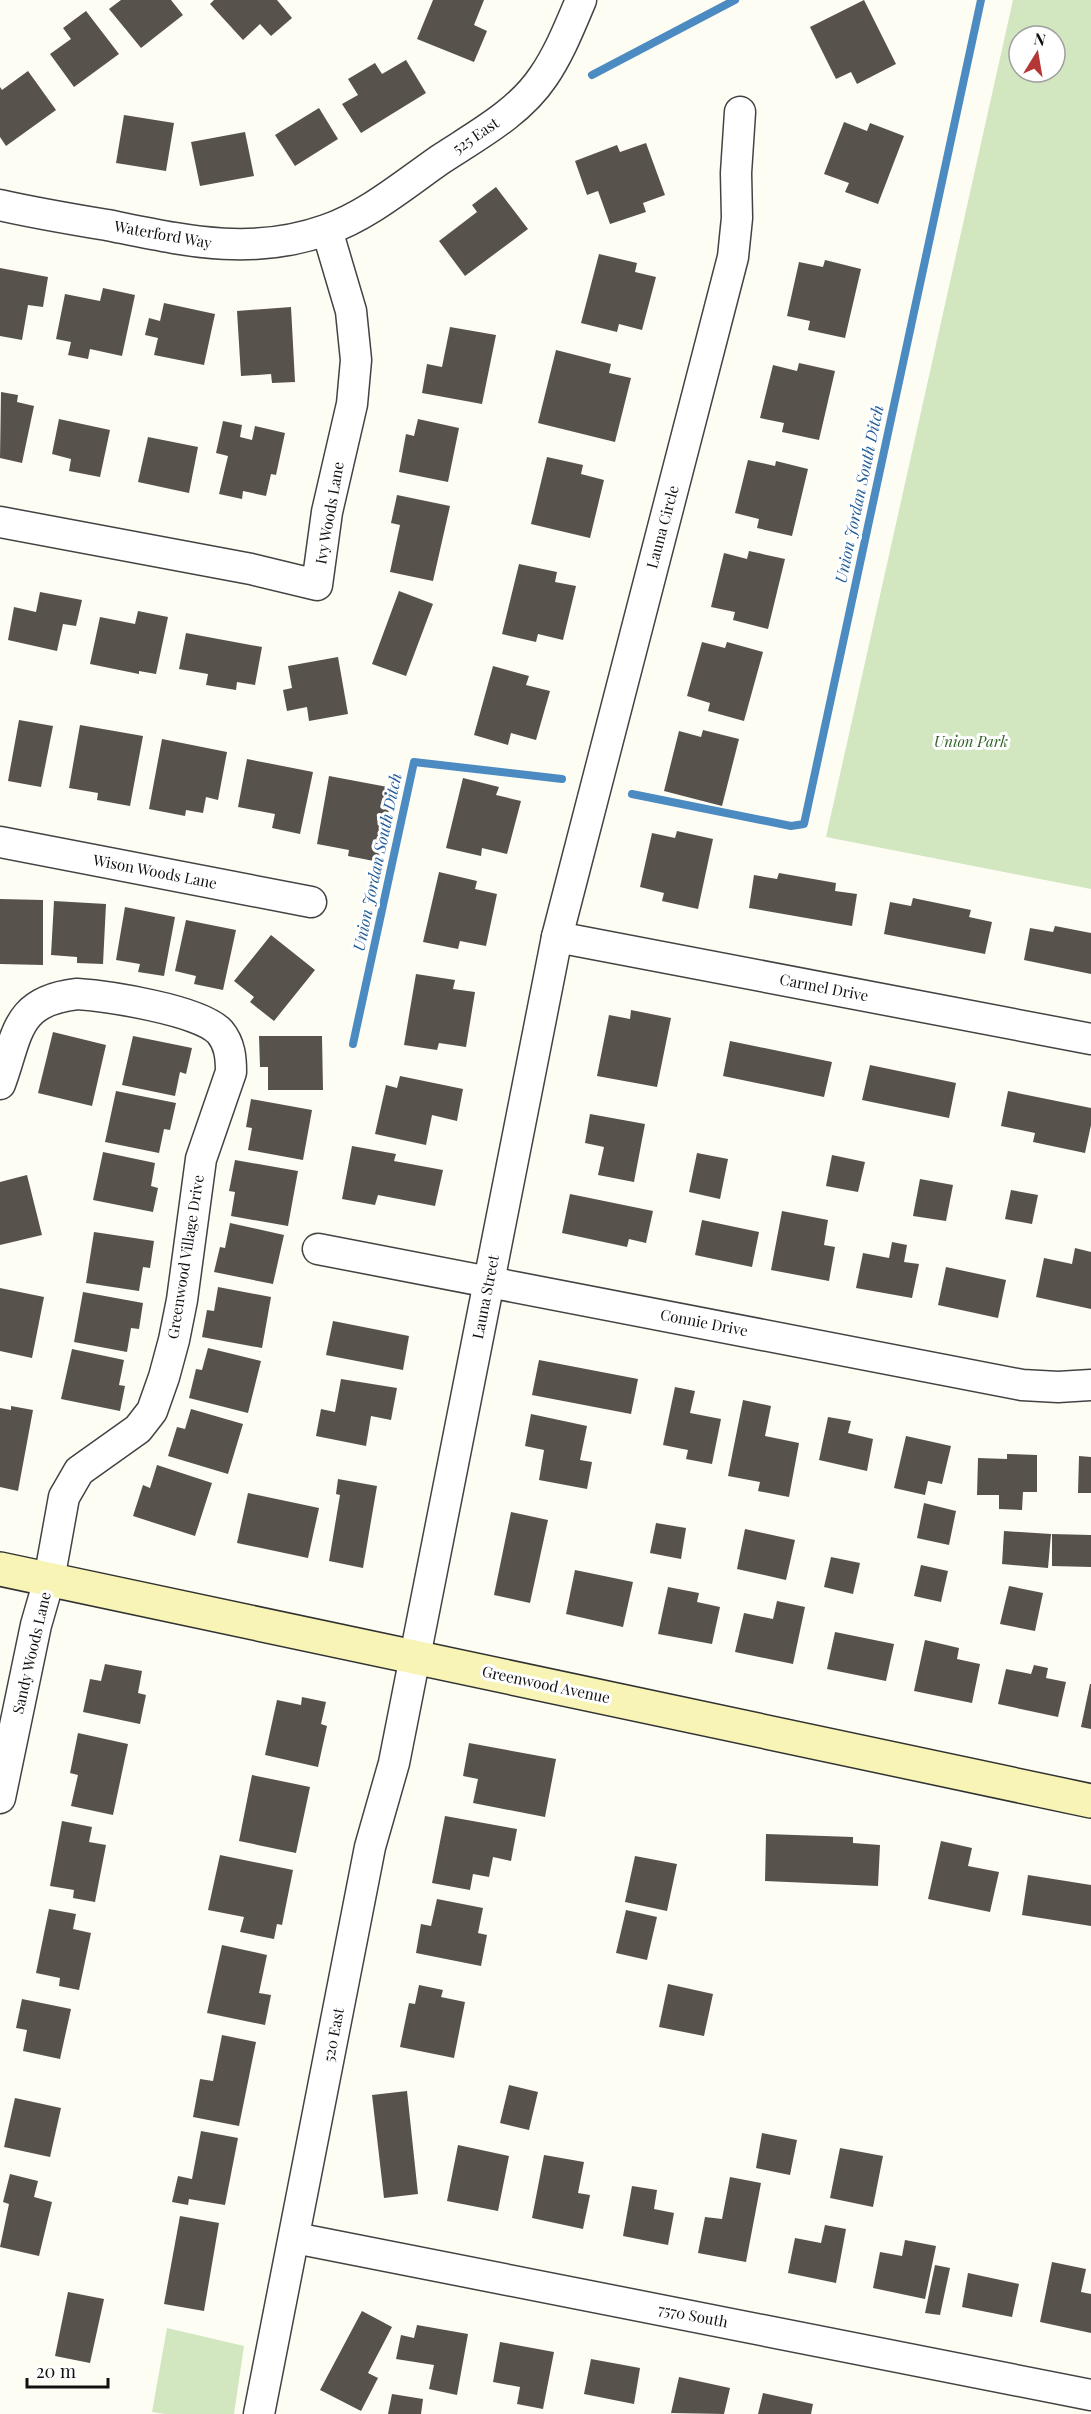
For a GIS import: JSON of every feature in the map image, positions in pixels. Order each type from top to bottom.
[{"type":"street","name":"525 East","points":[[327,230],[368,209],[499,120],[527,97],[543,78],[557,54],[581,0]]},
{"type":"street","name":"Launa Circle","points":[[557,937],[733,257],[737,218],[736,172],[740,112]]},
{"type":"street","name":"Waterford Way","points":[[0,205],[200,243],[242,246],[286,241],[327,230]]},
{"type":"street","name":"Ivy Woods Lane","points":[[0,522],[251,569],[317,585],[327,513],[352,404],[356,360],[351,311],[327,230]]},
{"type":"street","name":"Wison Woods Lane","points":[[0,842],[311,902]]},
{"type":"street","name":"Carmel Drive","points":[[557,937],[1091,1039]]},
{"type":"street","name":"Launa Street","points":[[415,1658],[557,937]]},
{"type":"street","name":"Greenwood Village Drive","points":[[0,1084],[16,1032],[23,1020],[40,1005],[60,996],[91,995],[190,1014],[210,1024],[225,1040],[231,1057],[231,1072],[201,1159],[182,1300],[164,1377],[152,1411],[138,1429],[80,1471],[71,1482],[64,1497],[49,1580]]},
{"type":"street","name":"Connie Drive","points":[[318,1249],[1022,1385],[1058,1387],[1091,1385]]},
{"type":"street","name":"Greenwood Avenue","points":[[0,1569],[1091,1801]]},
{"type":"street","name":"Sandy Woods Lane","points":[[0,1798],[36,1625],[49,1580]]},
{"type":"street","name":"520 East","points":[[259,2414],[370,1847],[394,1763],[415,1658]]},
{"type":"street","name":"7570 South","points":[[295,2238],[1091,2395]]},
{"type":"green space","name":"Union Park","points":[[1013,0],[1091,0],[1091,889],[826,837],[1007,27],[1007,84],[1067,84],[1067,24],[1008,24]]},
{"type":"green space","points":[[167,2328],[244,2346],[234,2414],[152,2412]]},
{"type":"building","points":[[121,0],[171,0],[183,15],[141,48],[109,9]]},
{"type":"building","points":[[214,0],[277,0],[292,18],[271,36],[260,24],[243,40],[210,4]]},
{"type":"building","points":[[433,0],[484,0],[474,25],[487,31],[474,62],[417,39]]},
{"type":"building","points":[[864,0],[896,64],[857,84],[851,72],[836,79],[810,27]]},
{"type":"building","points":[[86,11],[119,54],[74,87],[50,54],[71,39],[63,28]]},
{"type":"building","points":[[406,60],[426,93],[361,133],[342,104],[358,95],[348,79],[375,63],[382,74]]},
{"type":"building","points":[[28,71],[56,110],[6,146],[0,137],[0,87],[2,90]]},
{"type":"building","points":[[319,108],[338,139],[295,166],[275,135]]},
{"type":"building","points":[[124,115],[174,123],[166,171],[116,163]]},
{"type":"building","points":[[844,122],[867,131],[870,123],[904,136],[878,204],[845,192],[849,183],[824,174]]},
{"type":"building","points":[[245,132],[254,176],[200,186],[191,142]]},
{"type":"building","points":[[646,143],[665,195],[643,203],[646,212],[610,224],[598,191],[587,195],[575,161],[617,145],[620,152]]},
{"type":"building","points":[[496,187],[528,229],[465,276],[439,241],[477,212],[472,205]]},
{"type":"building","points":[[599,254],[637,263],[635,272],[656,277],[642,330],[619,324],[617,332],[581,323]]},
{"type":"building","points":[[825,260],[861,269],[845,338],[808,330],[810,321],[787,316],[799,262],[823,267]]},
{"type":"building","points":[[0,268],[48,277],[43,307],[28,305],[22,340],[0,336]]},
{"type":"building","points":[[103,288],[135,295],[122,356],[90,349],[88,359],[68,355],[71,342],[56,339],[65,294],[100,301]]},
{"type":"building","points":[[164,303],[215,314],[204,365],[154,355],[158,338],[145,335],[149,318],[160,321]]},
{"type":"building","points":[[291,307],[295,382],[272,383],[271,374],[241,376],[237,311]]},
{"type":"building","points":[[450,327],[496,335],[482,404],[422,393],[427,364],[442,367]]},
{"type":"building","points":[[556,350],[611,364],[609,373],[631,378],[615,442],[538,423]]},
{"type":"building","points":[[799,363],[835,371],[819,440],[782,432],[784,423],[760,418],[773,365],[797,371]]},
{"type":"building","points":[[1,392],[18,395],[17,402],[34,406],[22,463],[0,458]]},
{"type":"building","points":[[59,419],[110,430],[100,477],[69,471],[71,459],[52,454]]},
{"type":"building","points":[[418,419],[459,428],[448,482],[399,472],[406,434],[414,436]]},
{"type":"building","points":[[223,421],[242,425],[240,437],[252,440],[255,426],[285,433],[276,475],[271,474],[266,496],[243,491],[242,499],[219,494],[228,456],[216,453]]},
{"type":"building","points":[[148,437],[198,447],[189,493],[138,482]]},
{"type":"building","points":[[547,457],[583,465],[581,474],[604,480],[590,538],[531,524]]},
{"type":"building","points":[[748,460],[775,466],[776,461],[808,469],[792,536],[757,528],[759,519],[735,513]]},
{"type":"building","points":[[397,495],[450,506],[433,581],[390,572],[400,525],[391,523]]},
{"type":"building","points":[[749,551],[785,559],[768,629],[733,620],[735,612],[711,607],[724,553],[747,559]]},
{"type":"building","points":[[519,564],[557,572],[555,582],[576,586],[563,640],[538,634],[536,642],[502,634]]},
{"type":"building","points":[[399,591],[433,604],[406,676],[372,664]]},
{"type":"building","points":[[40,592],[82,600],[76,626],[63,624],[57,651],[8,640],[14,607],[36,612]]},
{"type":"building","points":[[138,611],[168,617],[156,674],[139,671],[139,674],[90,664],[100,617],[135,624]]},
{"type":"building","points":[[186,633],[262,647],[255,685],[237,682],[236,690],[206,685],[208,674],[179,669]]},
{"type":"building","points":[[702,642],[725,648],[727,642],[763,652],[744,721],[708,711],[710,703],[687,696]]},
{"type":"building","points":[[338,657],[348,714],[309,721],[307,707],[287,711],[283,690],[292,688],[288,666]]},
{"type":"building","points":[[493,666],[529,676],[526,685],[550,691],[536,740],[511,733],[508,745],[474,735]]},
{"type":"building","points":[[19,720],[53,726],[41,787],[8,781]]},
{"type":"building","points":[[80,725],[143,736],[130,806],[97,800],[98,793],[69,788]]},
{"type":"building","points":[[703,730],[739,739],[722,806],[664,791],[679,731],[701,737]]},
{"type":"building","points":[[162,739],[227,752],[218,800],[206,797],[203,813],[186,810],[185,816],[149,809]]},
{"type":"building","points":[[247,759],[313,772],[300,834],[272,828],[275,814],[238,807]]},
{"type":"building","points":[[329,776],[393,788],[379,862],[348,856],[349,850],[317,844]]},
{"type":"building","points":[[463,778],[499,787],[496,795],[521,801],[507,854],[482,848],[481,856],[446,848]]},
{"type":"building","points":[[677,831],[713,839],[698,909],[662,901],[664,893],[640,887],[652,833],[675,838]]},
{"type":"building","points":[[439,872],[477,881],[475,889],[497,894],[486,946],[460,941],[458,949],[423,942]]},
{"type":"building","points":[[779,873],[836,883],[835,891],[857,894],[852,926],[749,908],[754,875],[777,879]]},
{"type":"building","points":[[913,898],[971,910],[969,917],[992,922],[985,954],[884,934],[890,902],[911,906]]},
{"type":"building","points":[[0,899],[43,900],[43,965],[0,964]]},
{"type":"building","points":[[54,901],[106,904],[103,964],[77,963],[77,957],[51,955]]},
{"type":"building","points":[[125,907],[175,917],[164,976],[138,972],[140,964],[116,960]]},
{"type":"building","points":[[186,920],[236,930],[223,990],[194,984],[196,976],[175,971]]},
{"type":"building","points":[[1055,926],[1091,933],[1091,974],[1024,960],[1030,928],[1053,932]]},
{"type":"building","points":[[271,935],[315,970],[274,1021],[250,1002],[254,997],[234,981]]},
{"type":"building","points":[[416,974],[455,980],[453,989],[475,992],[466,1047],[439,1043],[437,1050],[404,1045]]},
{"type":"building","points":[[631,1010],[671,1018],[657,1087],[597,1076],[609,1015],[630,1019]]},
{"type":"building","points":[[53,1032],[106,1045],[92,1106],[38,1093]]},
{"type":"building","points":[[133,1036],[192,1048],[186,1074],[180,1072],[175,1096],[122,1085]]},
{"type":"building","points":[[259,1036],[322,1036],[323,1090],[268,1090],[268,1067],[260,1067]]},
{"type":"building","points":[[730,1041],[832,1062],[824,1097],[723,1076]]},
{"type":"building","points":[[870,1065],[956,1083],[949,1118],[862,1100]]},
{"type":"building","points":[[400,1076],[463,1089],[457,1121],[432,1115],[426,1145],[375,1134],[386,1085],[397,1088]]},
{"type":"building","points":[[116,1091],[176,1103],[170,1130],[164,1129],[159,1153],[105,1142]]},
{"type":"building","points":[[1008,1091],[1091,1108],[1091,1125],[1085,1153],[1033,1142],[1035,1133],[1001,1126]]},
{"type":"building","points":[[251,1099],[312,1110],[303,1160],[248,1150],[252,1128],[246,1127]]},
{"type":"building","points":[[590,1114],[645,1124],[634,1182],[598,1175],[604,1147],[585,1143]]},
{"type":"building","points":[[352,1146],[396,1154],[394,1161],[443,1170],[435,1206],[378,1195],[375,1205],[342,1199]]},
{"type":"building","points":[[103,1152],[155,1163],[151,1186],[158,1188],[153,1212],[93,1200]]},
{"type":"building","points":[[697,1153],[728,1159],[720,1199],[689,1192]]},
{"type":"building","points":[[832,1155],[865,1162],[858,1192],[826,1186]]},
{"type":"building","points":[[235,1160],[298,1171],[288,1226],[231,1216],[235,1192],[229,1191]]},
{"type":"building","points":[[27,1175],[42,1235],[0,1245],[0,1182]]},
{"type":"building","points":[[920,1179],[953,1185],[946,1221],[913,1216]]},
{"type":"building","points":[[1011,1190],[1038,1195],[1032,1224],[1005,1219]]},
{"type":"building","points":[[570,1194],[653,1211],[646,1243],[629,1239],[627,1247],[562,1233]]},
{"type":"building","points":[[782,1211],[828,1220],[824,1245],[835,1247],[829,1281],[771,1270]]},
{"type":"building","points":[[702,1220],[759,1232],[752,1267],[695,1255]]},
{"type":"building","points":[[230,1223],[284,1235],[273,1284],[214,1272],[220,1247],[225,1248]]},
{"type":"building","points":[[94,1232],[154,1241],[150,1268],[143,1267],[139,1291],[86,1283]]},
{"type":"building","points":[[892,1242],[907,1245],[904,1262],[919,1264],[912,1298],[856,1288],[863,1253],[889,1258]]},
{"type":"building","points":[[1075,1248],[1091,1252],[1091,1309],[1036,1297],[1044,1258],[1072,1264]]},
{"type":"building","points":[[946,1267],[1006,1280],[998,1318],[938,1305]]},
{"type":"building","points":[[218,1287],[271,1297],[262,1348],[202,1337],[207,1310],[214,1311]]},
{"type":"building","points":[[0,1288],[44,1297],[32,1358],[0,1351]]},
{"type":"building","points":[[83,1292],[143,1303],[139,1329],[131,1328],[127,1352],[74,1342]]},
{"type":"building","points":[[333,1321],[409,1336],[403,1370],[326,1355]]},
{"type":"building","points":[[208,1348],[261,1361],[248,1413],[189,1398],[196,1369],[202,1370]]},
{"type":"building","points":[[72,1349],[124,1360],[119,1385],[125,1386],[120,1411],[61,1399]]},
{"type":"building","points":[[539,1360],[638,1379],[631,1414],[532,1395]]},
{"type":"building","points":[[341,1379],[397,1388],[391,1420],[371,1416],[366,1446],[316,1436],[321,1409],[335,1412]]},
{"type":"building","points":[[675,1387],[695,1391],[690,1413],[721,1419],[712,1464],[686,1459],[688,1450],[663,1445]]},
{"type":"building","points":[[743,1400],[771,1406],[765,1436],[799,1443],[789,1497],[758,1491],[760,1482],[728,1476]]},
{"type":"building","points":[[11,1406],[33,1410],[18,1491],[0,1487],[0,1408],[11,1410]]},
{"type":"building","points":[[191,1409],[243,1424],[228,1474],[168,1456],[177,1427],[185,1429]]},
{"type":"building","points":[[531,1414],[587,1426],[580,1460],[592,1462],[587,1489],[539,1480],[544,1450],[525,1446]]},
{"type":"building","points":[[828,1417],[851,1421],[848,1433],[873,1439],[867,1471],[819,1460]]},
{"type":"building","points":[[906,1436],[951,1446],[942,1484],[928,1481],[925,1495],[894,1488]]},
{"type":"building","points":[[1007,1454],[1037,1455],[1037,1492],[1023,1492],[1022,1510],[999,1509],[999,1495],[977,1495],[978,1458],[1007,1459]]},
{"type":"building","points":[[1079,1456],[1091,1457],[1091,1493],[1078,1493]]},
{"type":"building","points":[[157,1465],[212,1483],[195,1536],[133,1516],[143,1485],[150,1488]]},
{"type":"building","points":[[338,1479],[377,1486],[363,1568],[329,1561],[340,1495],[336,1494]]},
{"type":"building","points":[[248,1493],[319,1508],[308,1558],[237,1543]]},
{"type":"building","points":[[924,1503],[956,1511],[949,1545],[917,1538]]},
{"type":"building","points":[[511,1512],[548,1520],[530,1603],[494,1595]]},
{"type":"building","points":[[656,1523],[686,1528],[681,1559],[650,1553]]},
{"type":"building","points":[[745,1529],[795,1540],[786,1580],[737,1569]]},
{"type":"building","points":[[1004,1531],[1051,1534],[1048,1568],[1002,1564]]},
{"type":"building","points":[[1052,1534],[1091,1535],[1091,1567],[1052,1566]]},
{"type":"building","points":[[831,1557],[860,1563],[853,1594],[824,1587]]},
{"type":"building","points":[[921,1565],[948,1571],[941,1602],[914,1596]]},
{"type":"building","points":[[575,1570],[633,1582],[623,1627],[566,1614]]},
{"type":"building","points":[[1009,1586],[1043,1593],[1035,1631],[1000,1624]]},
{"type":"building","points":[[668,1587],[699,1593],[697,1602],[720,1607],[712,1644],[658,1634]]},
{"type":"building","points":[[777,1601],[805,1607],[793,1664],[735,1652],[744,1613],[773,1619]]},
{"type":"building","points":[[835,1632],[894,1644],[886,1681],[827,1669]]},
{"type":"building","points":[[925,1640],[959,1648],[957,1659],[980,1664],[972,1703],[914,1691]]},
{"type":"building","points":[[105,1664],[142,1671],[138,1693],[146,1695],[140,1724],[83,1712],[90,1679],[101,1681]]},
{"type":"building","points":[[1034,1665],[1048,1668],[1046,1678],[1066,1682],[1058,1717],[998,1704],[1006,1669],[1031,1674]]},
{"type":"building","points":[[1091,1684],[1091,1729],[1081,1727]]},
{"type":"building","points":[[302,1697],[326,1702],[321,1724],[327,1726],[318,1767],[265,1755],[277,1700],[301,1705]]},
{"type":"building","points":[[78,1733],[128,1744],[113,1815],[71,1806],[78,1775],[70,1773]]},
{"type":"building","points":[[469,1743],[556,1759],[545,1817],[473,1803],[478,1779],[463,1776]]},
{"type":"building","points":[[252,1775],[310,1787],[296,1853],[239,1841]]},
{"type":"building","points":[[445,1816],[517,1829],[511,1861],[493,1857],[489,1877],[473,1874],[470,1890],[432,1883]]},
{"type":"building","points":[[62,1821],[92,1827],[89,1842],[106,1845],[95,1902],[73,1898],[74,1890],[50,1886]]},
{"type":"building","points":[[766,1834],[853,1837],[853,1843],[880,1845],[878,1886],[765,1881]]},
{"type":"building","points":[[941,1841],[972,1848],[968,1866],[999,1872],[990,1912],[928,1899]]},
{"type":"building","points":[[220,1855],[293,1870],[282,1925],[277,1924],[274,1939],[240,1932],[244,1917],[208,1910]]},
{"type":"building","points":[[635,1856],[677,1864],[667,1911],[625,1902]]},
{"type":"building","points":[[1028,1875],[1091,1885],[1091,1926],[1022,1915]]},
{"type":"building","points":[[437,1899],[483,1908],[478,1933],[487,1935],[481,1966],[416,1953],[421,1924],[431,1926]]},
{"type":"building","points":[[49,1909],[76,1914],[73,1929],[91,1933],[79,1990],[59,1986],[60,1978],[36,1973]]},
{"type":"building","points":[[626,1910],[657,1917],[647,1960],[616,1953]]},
{"type":"building","points":[[222,1945],[267,1955],[259,1993],[271,1995],[265,2025],[207,2013]]},
{"type":"building","points":[[668,1984],[713,1994],[704,2036],[659,2027]]},
{"type":"building","points":[[419,1985],[443,1990],[441,1997],[465,2002],[454,2058],[400,2047],[409,2003],[415,2004]]},
{"type":"building","points":[[22,1999],[71,2009],[60,2059],[23,2051],[27,2030],[16,2028]]},
{"type":"building","points":[[222,2035],[256,2042],[239,2126],[193,2117],[200,2079],[213,2081]]},
{"type":"building","points":[[509,2085],[538,2092],[529,2130],[500,2123]]},
{"type":"building","points":[[407,2091],[418,2194],[384,2198],[372,2095]]},
{"type":"building","points":[[15,2098],[61,2108],[50,2157],[4,2147]]},
{"type":"building","points":[[201,2131],[238,2138],[225,2205],[189,2199],[188,2205],[172,2202],[178,2176],[192,2179]]},
{"type":"building","points":[[762,2133],[797,2140],[790,2175],[756,2168]]},
{"type":"building","points":[[458,2145],[509,2156],[498,2211],[447,2201]]},
{"type":"building","points":[[840,2148],[883,2156],[873,2207],[830,2198]]},
{"type":"building","points":[[544,2155],[584,2162],[578,2193],[590,2195],[583,2229],[532,2218]]},
{"type":"building","points":[[10,2174],[38,2181],[34,2197],[52,2202],[39,2256],[0,2247],[9,2204],[3,2202]]},
{"type":"building","points":[[730,2177],[761,2183],[746,2262],[698,2253],[705,2217],[722,2219]]},
{"type":"building","points":[[632,2186],[657,2190],[654,2209],[674,2213],[668,2245],[623,2236]]},
{"type":"building","points":[[180,2216],[219,2223],[204,2311],[164,2304]]},
{"type":"building","points":[[825,2225],[846,2229],[836,2283],[788,2273],[795,2238],[821,2243]]},
{"type":"building","points":[[905,2240],[936,2246],[925,2299],[873,2288],[880,2252],[902,2256]]},
{"type":"building","points":[[1052,2262],[1086,2269],[1081,2292],[1091,2294],[1091,2333],[1040,2322]]},
{"type":"building","points":[[935,2265],[950,2268],[940,2315],[925,2313]]},
{"type":"building","points":[[968,2273],[1019,2284],[1012,2317],[962,2307]]},
{"type":"building","points":[[68,2292],[104,2299],[90,2363],[55,2356]]},
{"type":"building","points":[[362,2311],[392,2327],[368,2373],[378,2378],[361,2411],[320,2390]]},
{"type":"building","points":[[417,2325],[468,2334],[457,2395],[429,2389],[434,2365],[396,2359],[401,2335],[414,2338]]},
{"type":"building","points":[[500,2342],[554,2352],[543,2409],[517,2404],[520,2387],[493,2382]]},
{"type":"building","points":[[591,2359],[640,2368],[634,2404],[584,2394]]},
{"type":"building","points":[[679,2377],[730,2388],[724,2414],[671,2413]]},
{"type":"building","points":[[763,2393],[813,2404],[811,2414],[758,2414]]},
{"type":"building","points":[[392,2394],[423,2399],[421,2414],[388,2414]]},
{"type":"waterway","points":[[592,75],[735,0]]},
{"type":"waterway","name":"Union Jordan South Ditch","points":[[632,794],[791,826],[804,824],[981,0]]},
{"type":"waterway","name":"Union Jordan South Ditch","points":[[353,1044],[414,762],[562,779]]}]
